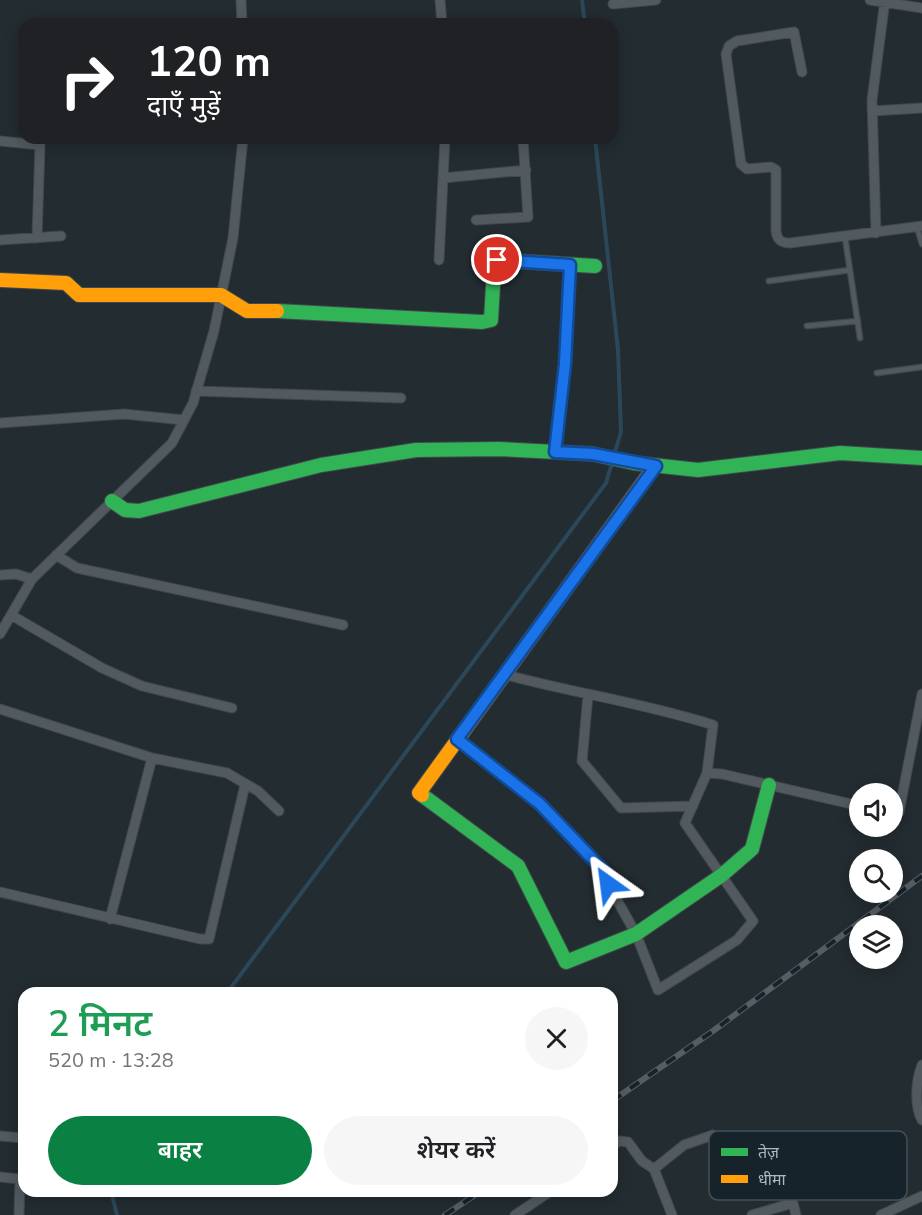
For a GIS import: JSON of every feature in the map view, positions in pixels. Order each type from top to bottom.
[{"type":"street","points":[[241,0],[242,18]]},
{"type":"street","points":[[440,0],[442,18]]},
{"type":"street","points":[[613,4],[656,0]]},
{"type":"street","points":[[870,0],[922,8]]},
{"type":"street","points":[[876,232],[872,111],[885,1]]},
{"type":"street","points":[[802,72],[794,32],[740,40],[729,46],[726,63],[740,160],[747,169],[776,168],[776,233],[780,242],[845,237],[920,226]]},
{"type":"street","points":[[872,111],[922,108]]},
{"type":"street","points":[[0,141],[18,143]]},
{"type":"street","points":[[30,144],[40,145],[37,238]]},
{"type":"street","points":[[0,634],[32,579],[172,443],[184,420],[196,391],[214,331],[233,238],[242,144]]},
{"type":"street","points":[[439,260],[445,144]]},
{"type":"street","points":[[476,220],[528,217],[524,144]]},
{"type":"street","points":[[443,178],[526,170]]},
{"type":"street","points":[[0,240],[61,237]]},
{"type":"street","points":[[0,280],[66,283],[79,296],[221,295],[247,311],[317,312],[482,322],[491,320],[494,268],[497,260],[595,266]]},
{"type":"street","points":[[555,452],[565,364],[570,265]]},
{"type":"street","points":[[196,391],[401,398]]},
{"type":"street","points":[[0,423],[124,414],[184,420]]},
{"type":"street","points":[[112,501],[125,510],[139,510],[321,465],[416,450],[500,449],[593,454],[634,463],[698,470],[840,453],[922,458]]},
{"type":"street","points":[[656,466],[503,674],[419,794],[518,866],[566,962],[636,934],[722,874],[752,849],[769,785]]},
{"type":"street","points":[[56,555],[76,568],[343,624]]},
{"type":"street","points":[[0,574],[16,574],[32,579]]},
{"type":"street","points":[[11,615],[102,668],[142,687],[232,708]]},
{"type":"street","points":[[457,739],[540,804],[606,873],[608,884],[636,934],[658,990],[737,940],[753,921],[685,823],[707,773],[713,725],[666,710],[588,695],[503,674]]},
{"type":"street","points":[[903,791],[922,694]]},
{"type":"street","points":[[588,695],[582,762],[621,808],[693,806]]},
{"type":"street","points":[[0,709],[152,758],[227,773],[258,791],[279,811]]},
{"type":"street","points":[[110,918],[152,758]]},
{"type":"street","points":[[707,773],[722,774],[849,803]]},
{"type":"street","points":[[0,892],[200,939],[209,939],[245,785]]},
{"type":"street","points":[[921,1071],[918,1107],[922,1120]]},
{"type":"street","points":[[0,1136],[18,1138]]},
{"type":"street","points":[[654,1169],[684,1145],[709,1136]]},
{"type":"street","points":[[618,1142],[628,1142],[642,1161],[654,1169],[672,1215]]},
{"type":"street","points":[[0,1177],[18,1179]]},
{"type":"street","points":[[881,1215],[922,1196]]},
{"type":"street","points":[[19,1215],[20,1197]]},
{"type":"street","points":[[515,1215],[542,1197]]},
{"type":"street","points":[[752,1215],[793,1203],[796,1215]]},
{"type":"lane","points":[[920,226],[922,244]]},
{"type":"lane","points":[[845,237],[860,339]]},
{"type":"lane","points":[[769,281],[850,270]]},
{"type":"lane","points":[[807,326],[858,321]]},
{"type":"lane","points":[[877,373],[922,367]]},
{"type":"waterway","points":[[582,0],[584,18]]},
{"type":"waterway","points":[[596,144],[618,350],[621,432],[614,455]]},
{"type":"waterway","points":[[231,987],[606,483],[612,463]]},
{"type":"waterway","points":[[112,1197],[117,1215]]},
{"type":"railway","points":[[618,1097],[713,1031],[922,876]]},
{"type":"railway","points":[[445,1215],[472,1197]]},
{"type":"traffic: fast","points":[[277,311],[482,322],[491,320],[494,269],[497,260],[595,266]]},
{"type":"traffic: fast","points":[[112,501],[125,510],[139,511],[321,465],[416,450],[499,449],[593,454],[634,463],[698,470],[840,453],[922,458]]},
{"type":"traffic: fast","points":[[422,795],[518,866],[566,962],[636,934],[722,875],[752,849],[769,785]]},
{"type":"traffic: slow","points":[[0,280],[66,283],[79,295],[221,295],[247,311],[277,311]]},
{"type":"traffic: slow","points":[[422,795],[419,793],[655,466]]},
{"type":"route","points":[[497,260],[570,265],[565,364],[555,452],[593,454],[656,466],[457,739],[540,804],[606,873],[608,884]]}]
